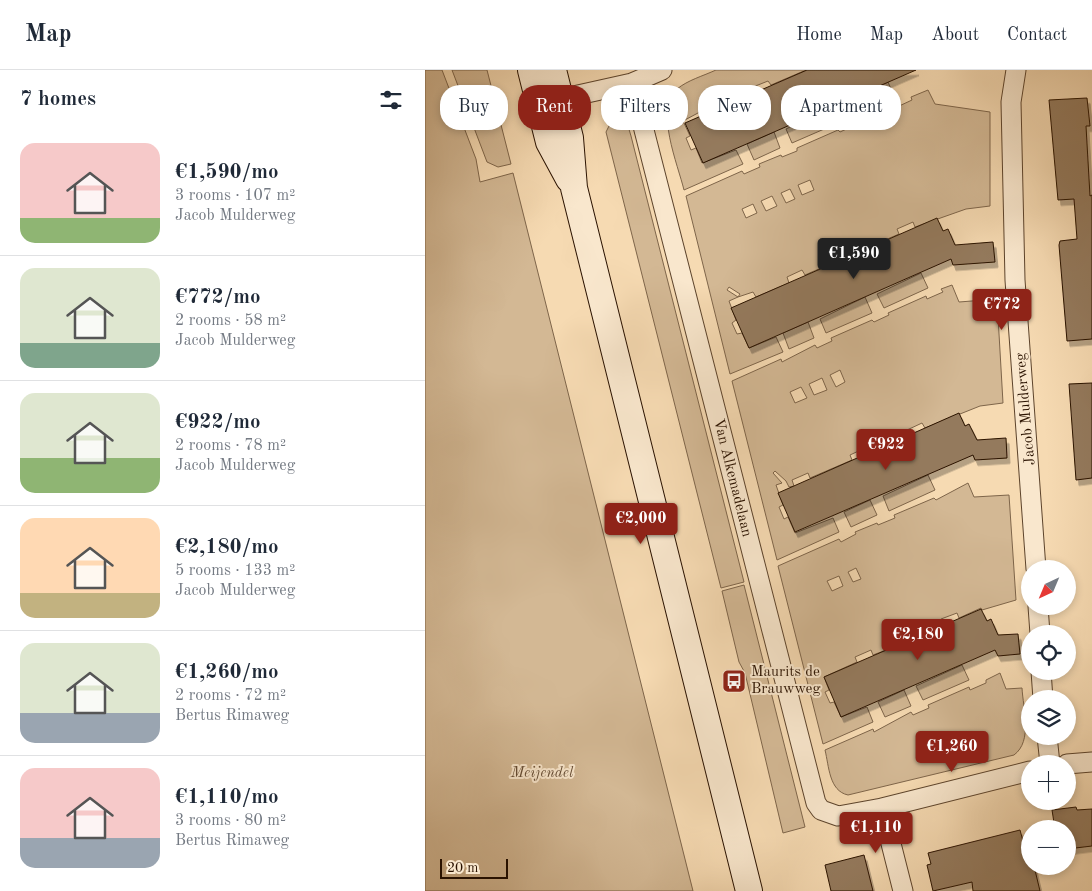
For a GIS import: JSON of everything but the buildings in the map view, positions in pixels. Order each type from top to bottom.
[{"type":"main road","points":[[531,70],[549,142],[574,188]]},
{"type":"main road","points":[[553,70],[557,85]]},
{"type":"main road","points":[[568,130],[574,188],[749,891]]},
{"type":"street","points":[[591,92],[633,83],[663,70]]},
{"type":"street","name":"Jacob Mulderweg","points":[[1016,70],[1011,102],[1015,280],[1035,560]]},
{"type":"street","name":"Van Alkemadelaan","points":[[633,83],[816,803],[821,810],[838,816],[882,808],[1021,773]]},
{"type":"street","points":[[1076,763],[1092,762]]},
{"type":"street","points":[[882,808],[903,891]]},
{"type":"green space","name":"Meijendel","points":[[425,70],[442,70],[448,85],[440,85],[440,130],[465,130],[476,159],[480,182],[513,173],[693,891],[425,891]]},
{"type":"green space","points":[[452,70],[487,70],[491,85],[458,85]]},
{"type":"green space","points":[[716,70],[806,70],[771,85],[768,81],[758,85],[698,85],[698,113],[688,118],[688,85],[683,85]]},
{"type":"green space","points":[[928,90],[935,104],[990,112],[990,206],[966,209],[915,227],[913,222],[897,229],[899,234],[862,250],[860,245],[844,252],[846,257],[805,275],[802,270],[787,277],[789,283],[756,297],[753,292],[729,301],[736,320],[732,323],[737,334],[742,333],[749,348],[776,337],[783,352],[730,374],[686,196],[742,171],[744,174],[760,167],[759,164],[781,155],[782,157],[797,151],[797,148],[838,130],[840,132],[844,130],[901,130],[901,105],[912,100],[911,97]],"holes":[[[810,180],[814,190],[802,195],[798,185]],[[790,189],[795,199],[786,203],[781,193]],[[772,196],[777,206],[766,211],[761,201]],[[753,204],[757,213],[746,218],[742,209]],[[729,287],[740,294],[738,297],[727,290]]]},
{"type":"green space","points":[[475,130],[502,130],[511,164],[498,167],[487,162]]},
{"type":"green space","points":[[607,130],[629,130],[744,582],[721,588]]},
{"type":"green space","points":[[669,130],[687,130],[690,136],[686,138],[691,150],[696,148],[702,163],[736,150],[743,164],[684,190]]},
{"type":"green space","points":[[786,130],[822,130],[792,143]]},
{"type":"green space","points":[[774,132],[780,148],[754,160],[747,144]]},
{"type":"green space","points":[[921,273],[928,288],[884,308],[877,294]]},
{"type":"green space","points":[[952,285],[959,302],[997,299],[1003,403],[980,406],[925,428],[922,423],[907,430],[909,435],[868,453],[865,448],[850,455],[852,460],[810,478],[808,473],[792,480],[794,486],[789,487],[786,481],[775,471],[773,473],[782,483],[776,485],[783,505],[779,507],[784,519],[788,517],[795,533],[833,518],[839,532],[777,560],[732,381],[781,359],[782,362],[815,345],[817,348],[832,341],[831,338],[872,320],[874,322],[889,315],[888,313],[926,296],[927,299],[943,292],[941,289]],"holes":[[[840,370],[845,382],[836,387],[830,375]],[[822,378],[827,390],[814,395],[809,384]],[[801,387],[807,398],[795,403],[790,392]]]},
{"type":"green space","points":[[865,297],[872,313],[826,333],[820,319]]},
{"type":"green space","points":[[808,322],[814,338],[789,349],[783,333]]},
{"type":"green space","points":[[928,475],[935,490],[889,511],[883,496]]},
{"type":"green space","points":[[968,483],[974,497],[1009,495],[1016,600],[982,610],[981,608],[959,618],[957,613],[941,619],[943,625],[931,630],[928,625],[913,632],[915,638],[902,643],[899,637],[884,644],[886,650],[873,655],[871,650],[855,657],[857,662],[824,677],[829,690],[825,692],[830,703],[834,702],[841,717],[867,707],[873,722],[823,744],[778,566],[839,539],[841,542],[856,534],[855,532],[895,518],[894,515],[934,498],[936,500]],"holes":[[[856,568],[861,579],[853,582],[848,572]],[[839,576],[843,586],[832,591],[827,581]]]},
{"type":"green space","points":[[870,500],[877,515],[851,527],[844,512]]},
{"type":"green space","points":[[744,585],[805,827],[783,833],[745,673],[739,662],[722,591]]},
{"type":"green space","points":[[962,665],[969,680],[923,700],[916,686]]},
{"type":"green space","points":[[1000,673],[1006,689],[1022,688],[1022,745],[1014,755],[848,795],[837,789],[831,777],[825,750],[873,729],[874,732],[911,712],[913,715],[929,708],[928,705],[969,687],[970,690],[986,683],[986,680]]},
{"type":"green space","points":[[904,690],[911,706],[885,717],[878,702]]},
{"type":"place","name":"Maurits de Brauwweg","points":[[734,681]]}]
